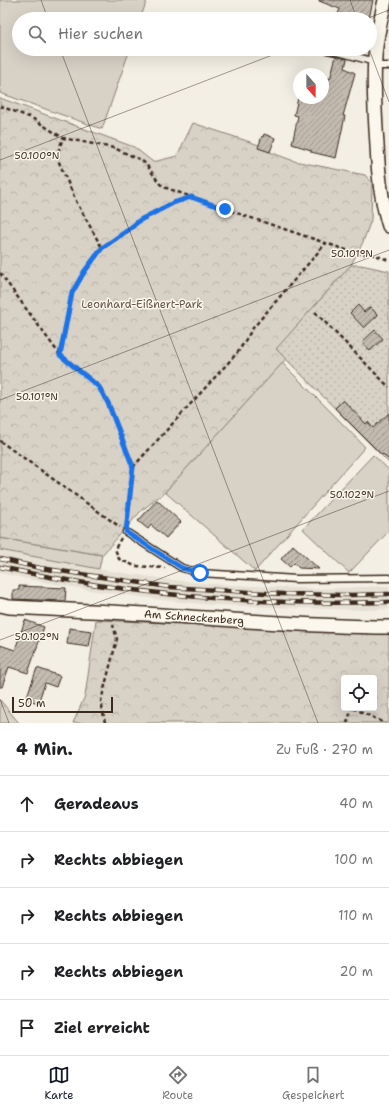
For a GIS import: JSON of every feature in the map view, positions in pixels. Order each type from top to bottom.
[{"type":"street","points":[[377,43],[386,0]]},
{"type":"street","points":[[375,56],[375,115],[378,166],[382,195],[389,226]]},
{"type":"street","name":"Am Schneckenberg","points":[[0,605],[9,607],[109,611],[300,624],[389,627]]},
{"type":"lane","points":[[352,56],[374,64],[389,66]]},
{"type":"lane","points":[[126,532],[182,568],[200,573],[296,579],[389,578]]},
{"type":"path","points":[[0,106],[32,118],[63,138],[114,148],[141,160],[146,164],[155,179],[160,184],[191,197],[358,254],[372,254],[389,260]]},
{"type":"path","points":[[63,138],[58,152],[58,160],[76,201],[102,248]]},
{"type":"path","points":[[60,355],[72,293],[84,272],[102,248],[140,220],[173,203],[191,197]]},
{"type":"path","points":[[133,467],[238,352],[253,328],[326,243]]},
{"type":"path","points":[[0,273],[60,355],[99,387],[108,403],[133,467],[126,532],[120,538],[115,549],[119,559],[134,566],[182,568]]},
{"type":"path","points":[[315,312],[389,387]]},
{"type":"path","points":[[0,441],[126,532]]},
{"type":"path","points":[[106,723],[101,701],[117,639],[109,611]]},
{"type":"path","points":[[347,723],[352,711]]},
{"type":"path","points":[[360,711],[386,723]]},
{"type":"shaded area","points":[[0,550],[103,570],[210,584],[315,589],[389,586],[389,609],[364,610],[215,605],[89,590],[0,573]]},
{"type":"green space","points":[[0,0],[147,0],[143,12],[12,12],[12,56],[128,56],[102,129],[0,93]]},
{"type":"green space","name":"Leonhard-Eißnert-Park","points":[[0,98],[134,147],[153,162],[177,156],[193,123],[259,145],[259,148],[294,161],[365,175],[372,183],[371,220],[363,242],[351,265],[277,349],[286,359],[165,492],[141,511],[102,555],[0,538]]},
{"type":"green space","points":[[351,265],[361,265],[389,271],[389,463],[276,349]]},
{"type":"green space","points":[[282,363],[365,447],[255,571],[165,492]]},
{"type":"green space","points":[[373,455],[389,470],[389,531],[349,573],[303,529]]},
{"type":"green space","points":[[0,538],[102,555],[99,569],[0,550]]},
{"type":"green space","points":[[96,620],[389,632],[389,723],[73,723],[85,696]]},
{"type":"green space","points":[[0,700],[19,723],[0,723]]},
{"type":"building","points":[[373,0],[370,12],[339,12],[340,9],[319,1]]},
{"type":"building","points":[[336,56],[347,59],[345,68],[355,73],[343,116],[345,116],[336,158],[311,152],[311,150],[292,144],[298,116],[294,115],[297,104],[329,104],[330,79]]},
{"type":"building","points":[[264,134],[275,138],[270,152],[258,148]]},
{"type":"building","points":[[358,305],[364,312],[370,307],[378,315],[364,328],[350,313]]},
{"type":"building","points":[[375,330],[383,339],[370,351],[362,342]]},
{"type":"building","points":[[343,400],[366,424],[368,422],[373,428],[389,413],[389,460],[383,454],[382,455],[335,408]]},
{"type":"building","points":[[157,500],[181,522],[166,538],[151,525],[148,529],[138,521]]},
{"type":"building","points":[[293,545],[319,569],[299,568],[294,563],[290,567],[281,559]]},
{"type":"building","points":[[19,586],[66,588],[65,601],[13,599],[13,590],[19,590]]},
{"type":"building","points":[[25,620],[44,627],[28,673],[9,667],[2,687],[0,687],[0,645],[15,650]]},
{"type":"building","points":[[69,628],[92,631],[89,647],[67,644]]},
{"type":"building","points":[[37,668],[60,676],[56,687],[45,683],[38,703],[26,699]]},
{"type":"railway","points":[[0,559],[40,568],[169,587],[283,594],[389,594]]},
{"type":"railway","points":[[0,567],[96,585],[193,596],[291,602],[389,602]]},
{"type":"route","points":[[200,573],[182,568],[126,532],[133,467],[108,403],[99,387],[60,355],[72,293],[84,272],[102,248],[140,220],[173,203],[191,197],[225,209]]}]
